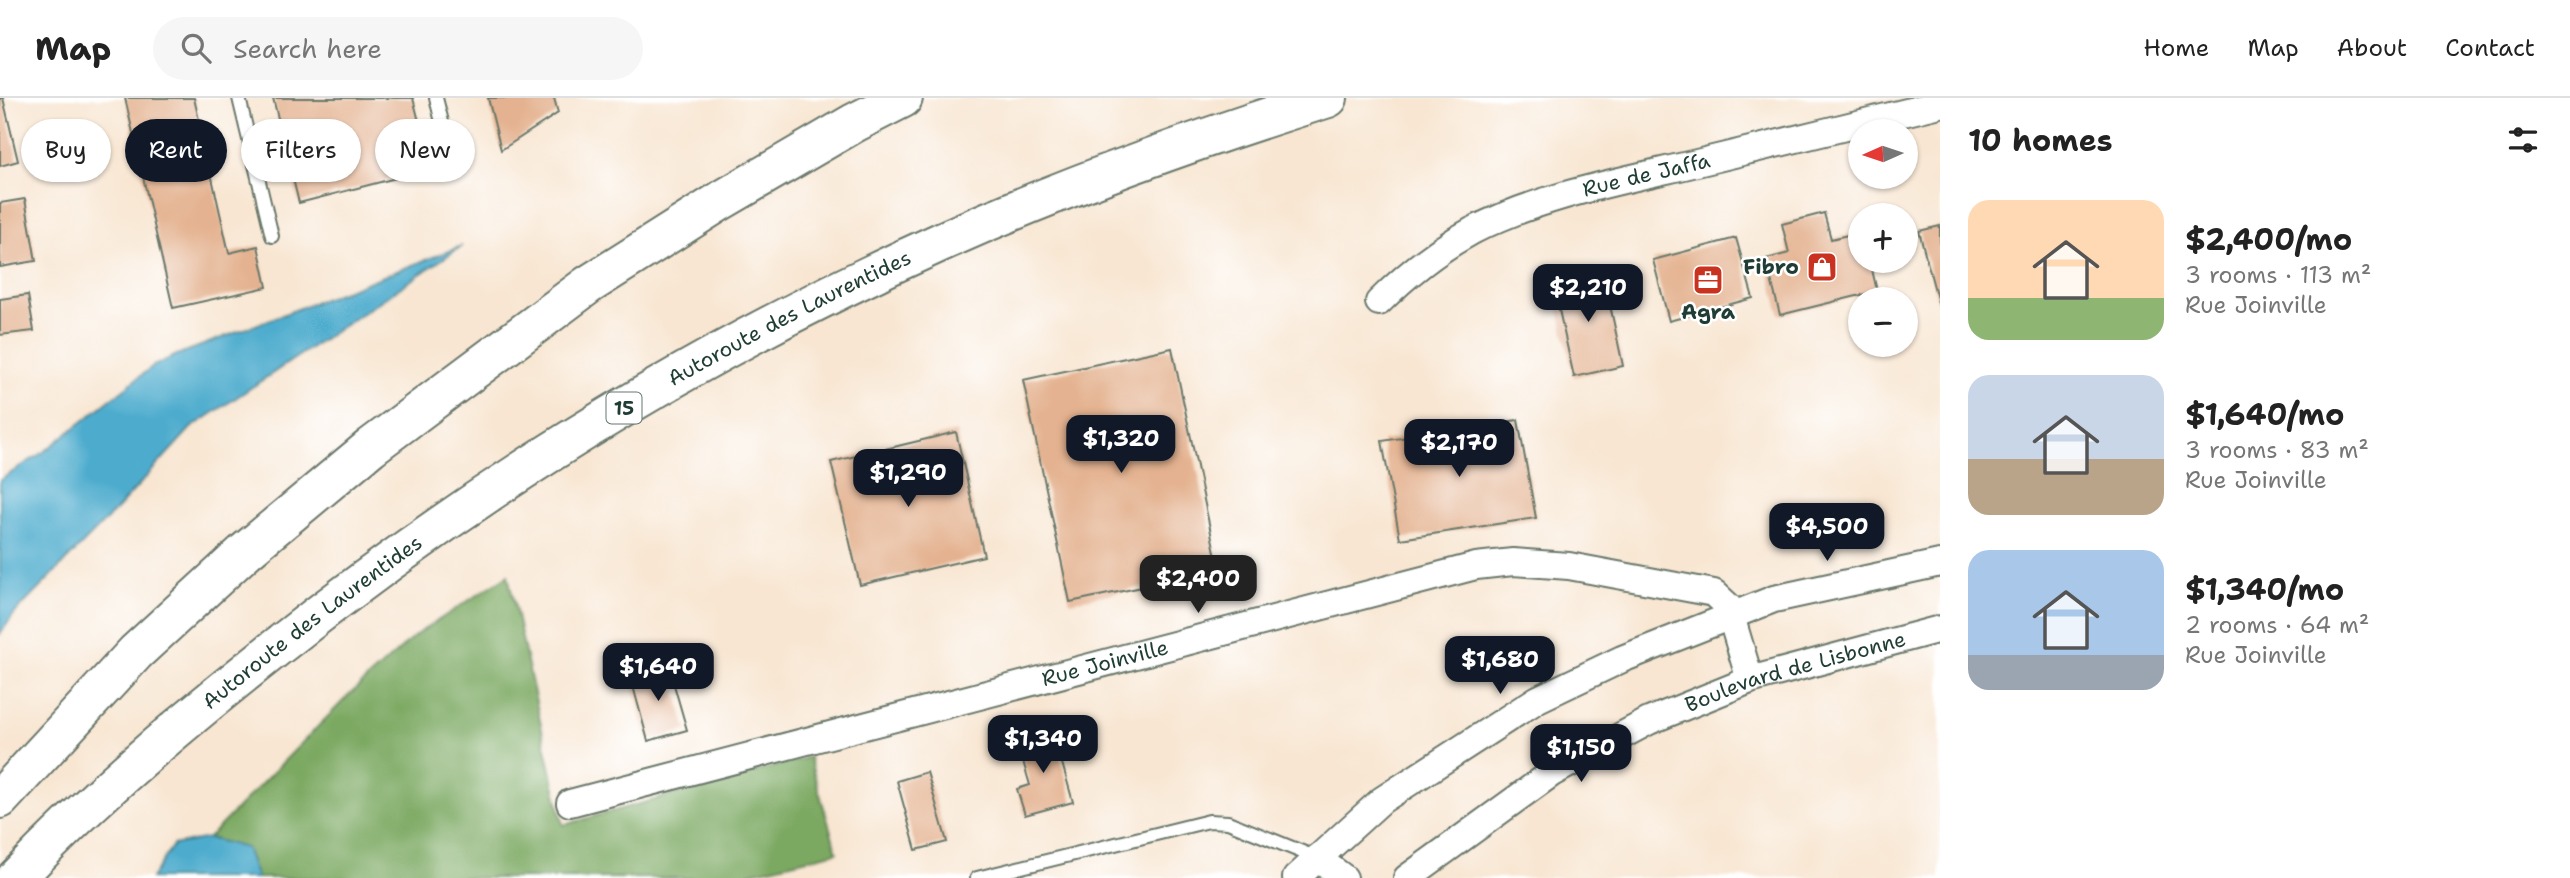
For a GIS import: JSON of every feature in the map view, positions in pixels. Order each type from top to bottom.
[{"type":"highway","points":[[0,799],[136,652],[236,560],[371,447],[588,285],[722,200],[903,98]]},
{"type":"highway","name":"Autoroute des Laurentides","points":[[16,878],[84,810],[159,744],[341,597],[518,473],[651,392],[831,294],[948,239],[1200,139],[1328,98]]},
{"type":"street","name":"Rue de Jaffa","points":[[1379,302],[1433,256],[1472,231],[1511,213],[1627,180],[1940,104]]},
{"type":"street","name":"Rue Joinville","points":[[570,803],[1476,566],[1513,562],[1569,566],[1714,593],[1728,606],[1750,680]]},
{"type":"street","points":[[1296,878],[1382,800],[1538,699],[1622,660],[1774,599],[1940,563]]},
{"type":"street","name":"Boulevard de Lisbonne","points":[[1406,878],[1552,773],[1649,722],[1750,680],[1940,629]]},
{"type":"street","points":[[1317,858],[1344,878]]},
{"type":"lane","points":[[239,98],[272,236]]},
{"type":"lane","points":[[436,98],[441,119]]},
{"type":"lane","points":[[977,878],[1209,821],[1228,822],[1317,858]]},
{"type":"green space","points":[[508,575],[563,825],[809,757],[837,852],[728,878],[257,878],[246,848],[208,838],[348,696],[417,634]]},
{"type":"water","points":[[462,246],[191,428],[115,511],[15,613],[0,634],[0,480],[45,451],[153,366]]},
{"type":"water","points":[[208,838],[246,848],[257,878],[151,878],[173,845]]},
{"type":"building","points":[[0,98],[3,98],[18,161],[0,166]]},
{"type":"building","points":[[125,98],[194,98],[199,119],[130,119]]},
{"type":"building","points":[[273,98],[413,98],[418,119],[375,119],[375,182],[381,182],[299,203],[294,182],[361,182],[361,119],[278,119]]},
{"type":"building","points":[[488,98],[554,98],[558,113],[501,150]]},
{"type":"building","points":[[144,182],[213,182],[229,253],[258,246],[267,287],[173,308]]},
{"type":"building","points":[[25,199],[36,261],[0,267],[0,203]]},
{"type":"building","points":[[1824,213],[1831,239],[1848,235],[1848,273],[1873,273],[1876,287],[1848,287],[1848,298],[1780,315],[1766,259],[1789,253],[1782,224]]},
{"type":"building","points":[[1940,226],[1940,306],[1939,306],[1919,231]]},
{"type":"building","points":[[1736,238],[1753,298],[1669,321],[1653,260]]},
{"type":"building","points":[[1603,272],[1623,366],[1574,377],[1553,283]]},
{"type":"building","points":[[28,295],[34,331],[0,335],[0,299]]},
{"type":"building","points":[[1172,348],[1219,571],[1070,602],[1023,380]]},
{"type":"building","points":[[1518,420],[1536,518],[1400,539],[1382,441]]},
{"type":"building","points":[[956,432],[984,556],[860,585],[831,462]]},
{"type":"building","points":[[668,664],[687,730],[648,741],[630,675]]},
{"type":"building","points":[[1053,731],[1073,802],[1025,815],[1017,789],[1030,785],[1017,741]]},
{"type":"building","points":[[927,772],[947,842],[916,850],[897,781]]},
{"type":"place","name":"Fibro","points":[[1822,267]]},
{"type":"place","name":"Agra","points":[[1708,280]]}]
